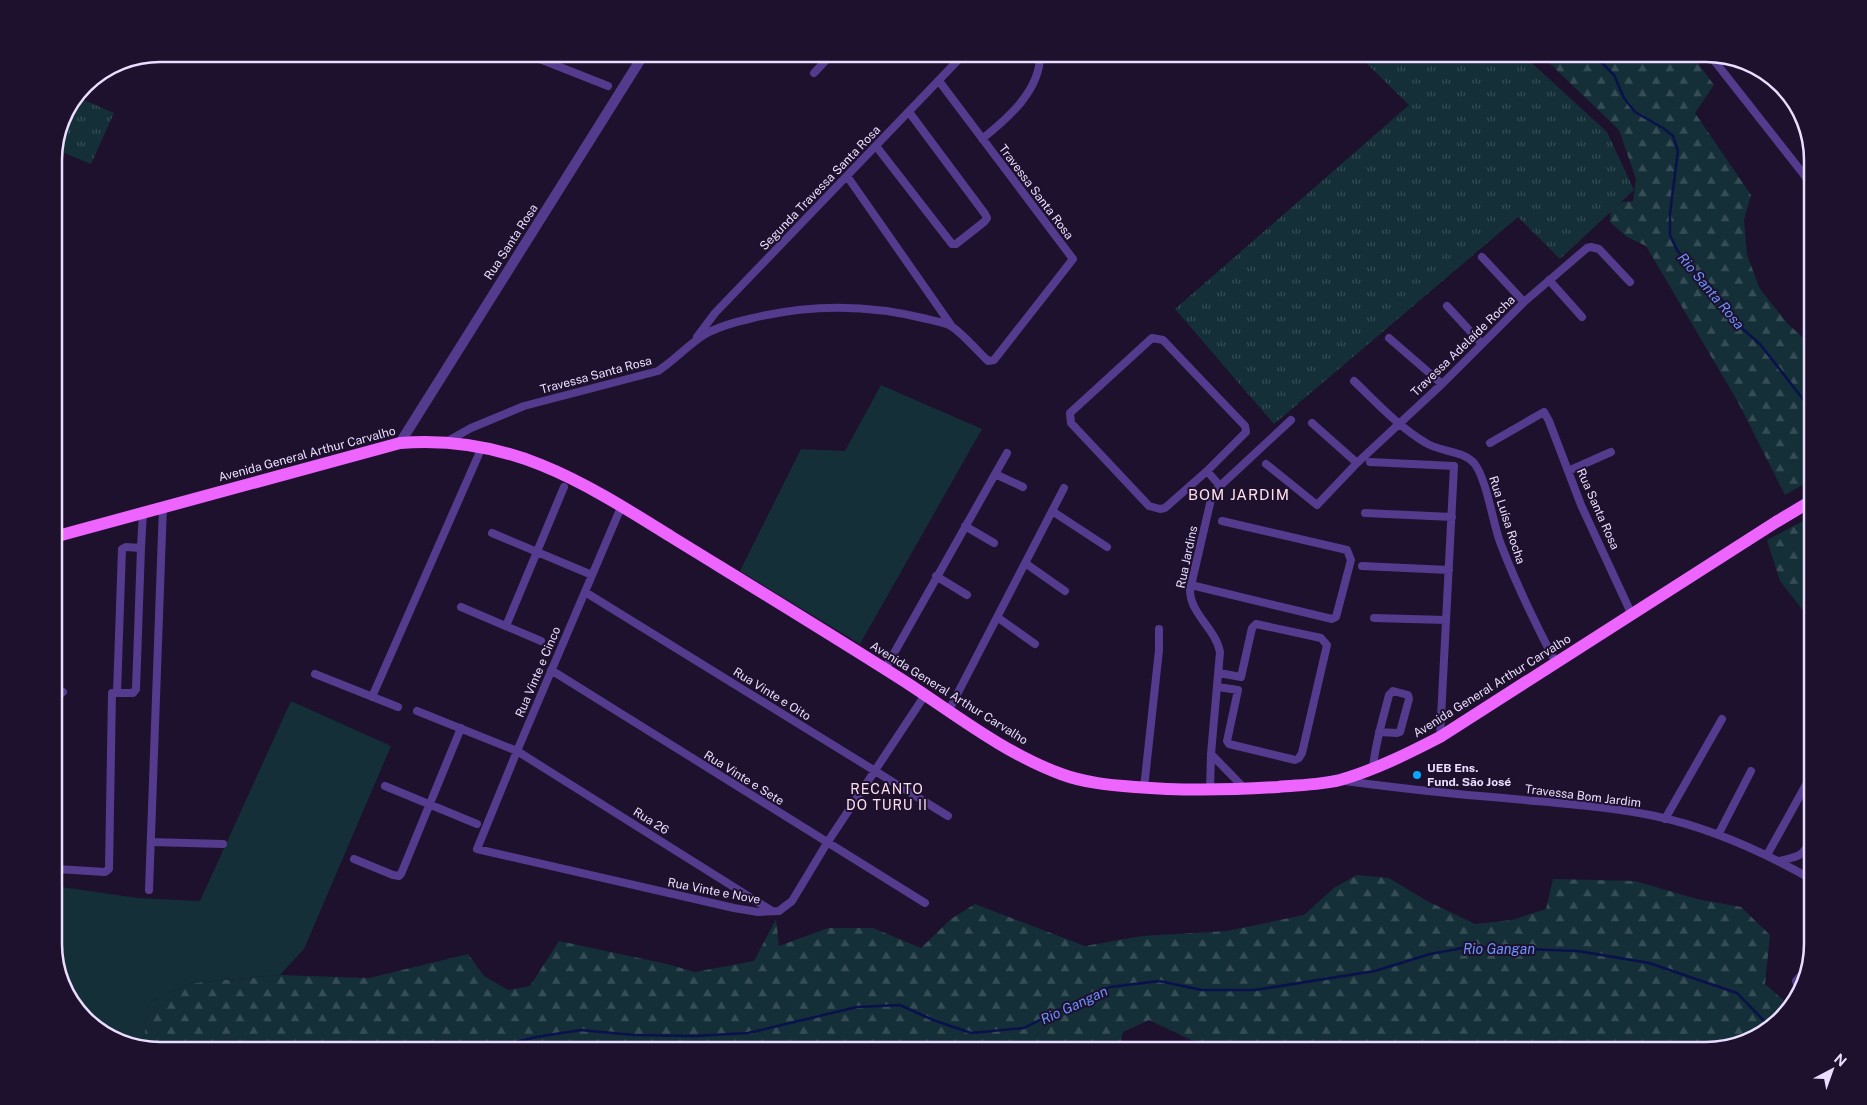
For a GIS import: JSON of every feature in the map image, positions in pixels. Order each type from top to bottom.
[{"type":"main road","name":"Avenida General Arthur Carvalho","points":[[63,534],[400,443],[446,442],[482,447],[527,458],[550,467],[622,506],[885,669],[994,740],[1056,772],[1087,782],[1144,788],[1210,790],[1310,785],[1338,780],[1373,768],[1418,748],[1440,737],[1804,505]]},
{"type":"street","name":"Segunda Travessa Santa Rosa","points":[[694,340],[715,313],[956,62]]},
{"type":"street","name":"Travessa Santa Rosa","points":[[982,139],[1020,103],[1032,86],[1038,73],[1040,62]]},
{"type":"street","points":[[549,63],[608,86]]},
{"type":"street","name":"Rua Santa Rosa","points":[[400,443],[534,235],[639,63]]},
{"type":"street","points":[[814,73],[824,63]]},
{"type":"street","points":[[1715,63],[1804,171]]},
{"type":"street","name":"Travessa Santa Rosa","points":[[446,442],[471,428],[524,406],[658,371],[673,361],[694,340],[725,325],[778,313],[824,308],[875,309],[909,315],[951,325],[985,358],[991,361],[998,355],[1072,259],[939,82]]},
{"type":"street","points":[[876,146],[952,244],[956,244],[984,222],[987,218],[985,214],[909,112]]},
{"type":"street","points":[[847,176],[951,325]]},
{"type":"street","name":"Travessa Adelaíde Rocha","points":[[1266,464],[1317,505],[1357,463],[1442,384],[1524,302],[1586,248],[1595,247],[1602,252],[1630,282]]},
{"type":"street","points":[[1482,257],[1524,302]]},
{"type":"street","points":[[1549,280],[1582,317]]},
{"type":"street","points":[[1447,306],[1481,344]]},
{"type":"street","points":[[1152,338],[1163,340],[1245,426],[1246,432],[1244,436],[1207,471],[1165,508],[1149,506],[1071,423],[1070,413],[1152,338]]},
{"type":"street","points":[[1389,338],[1442,384]]},
{"type":"street","name":"Rua Luísa Rocha","points":[[1354,381],[1398,423],[1433,447],[1468,458],[1478,469],[1503,548],[1523,598],[1556,663]]},
{"type":"street","name":"Rua Santa Rosa","points":[[1490,443],[1544,412],[1581,505],[1632,614]]},
{"type":"street","name":"Rua Jardins","points":[[1210,790],[1211,754],[1220,647],[1192,603],[1191,586],[1212,496],[1220,486],[1291,420]]},
{"type":"street","points":[[1312,423],[1357,463]]},
{"type":"street","points":[[372,697],[482,447]]},
{"type":"street","points":[[885,669],[1007,452]]},
{"type":"street","points":[[1568,471],[1611,452]]},
{"type":"street","points":[[1370,462],[1454,466],[1440,737]]},
{"type":"street","points":[[1207,471],[1220,486]]},
{"type":"street","points":[[995,474],[1023,487]]},
{"type":"street","points":[[506,626],[564,488]]},
{"type":"street","points":[[949,710],[1064,488]]},
{"type":"street","points":[[149,890],[163,506]]},
{"type":"street","name":"Rua Vinte e Cinco","points":[[477,849],[551,670],[622,506]]},
{"type":"street","points":[[1052,511],[1107,547]]},
{"type":"street","points":[[141,548],[126,547],[122,549],[117,693],[132,693],[136,689],[141,548],[142,512]]},
{"type":"street","points":[[1365,513],[1452,517]]},
{"type":"street","points":[[1191,586],[1332,619],[1336,617],[1351,560],[1346,550],[1222,521]]},
{"type":"street","points":[[965,526],[994,543]]},
{"type":"street","points":[[492,533],[592,575]]},
{"type":"street","points":[[1025,563],[1065,591]]},
{"type":"street","points":[[1362,566],[1449,570]]},
{"type":"street","points":[[936,576],[967,595]]},
{"type":"street","name":"Rua Vinte e Oito","points":[[585,592],[948,816]]},
{"type":"street","points":[[461,607],[541,641]]},
{"type":"street","points":[[997,617],[1035,644]]},
{"type":"street","points":[[1374,618],[1446,620]]},
{"type":"street","points":[[1258,624],[1321,638],[1327,643],[1302,753],[1298,759],[1295,760],[1229,744],[1227,741],[1238,690],[1254,625],[1258,624]]},
{"type":"street","points":[[1144,788],[1159,650],[1159,629]]},
{"type":"street","name":"Rua Vinte e Sete","points":[[551,670],[925,903]]},
{"type":"street","points":[[1219,673],[1241,677]]},
{"type":"street","points":[[315,674],[398,707]]},
{"type":"street","points":[[1218,687],[1238,690]]},
{"type":"street","points":[[1373,768],[1375,747],[1379,732],[1391,692],[1408,695],[1409,699],[1400,732],[1379,732]]},
{"type":"street","points":[[63,869],[105,872],[108,869],[112,693]]},
{"type":"street","name":"Rua Vinte e Nove","points":[[477,849],[734,908],[758,912],[779,911],[792,901],[874,770],[925,695]]},
{"type":"street","name":"Rua 26","points":[[417,711],[517,751],[772,911]]},
{"type":"street","points":[[1665,819],[1722,719]]},
{"type":"street","points":[[354,859],[399,876],[403,871],[461,728]]},
{"type":"street","points":[[1211,754],[1244,789]]},
{"type":"street","points":[[1718,835],[1751,771]]},
{"type":"street","name":"Travessa Bom Jardim","points":[[1338,780],[1418,791],[1568,804],[1665,819],[1718,835],[1779,861],[1804,875]]},
{"type":"street","points":[[386,786],[477,824]]},
{"type":"street","points":[[1766,855],[1804,788]]},
{"type":"street","points":[[150,842],[223,844]]},
{"type":"street","points":[[1779,861],[1800,856],[1804,853]]},
{"type":"green space","points":[[1365,62],[1531,62],[1607,132],[1634,190],[1560,259],[1518,217],[1274,424],[1175,309],[1409,105]]},
{"type":"green space","points":[[1548,62],[1697,62],[1714,85],[1695,113],[1751,195],[1744,220],[1747,255],[1760,289],[1788,324],[1804,339],[1804,484],[1785,495],[1738,402],[1646,246],[1627,237],[1610,222],[1611,209],[1622,202],[1633,201],[1636,179],[1619,130]]},
{"type":"green space","points":[[84,100],[114,113],[91,164],[63,152],[70,123]]},
{"type":"green space","points":[[881,385],[982,429],[860,644],[740,571],[801,449],[845,451]]},
{"type":"green space","points":[[1804,521],[1804,612],[1780,581],[1767,540]]},
{"type":"green space","points":[[291,701],[391,746],[304,949],[280,975],[191,983],[148,1003],[144,1041],[111,1029],[91,1014],[76,994],[70,982],[63,957],[63,887],[138,898],[200,901]]},
{"type":"green space","points":[[1357,875],[1389,878],[1427,901],[1475,924],[1512,920],[1546,909],[1553,879],[1635,881],[1697,899],[1741,907],[1770,935],[1765,984],[1785,1002],[1776,1014],[1755,1029],[1744,1035],[1719,1042],[1209,1042],[1191,1040],[1149,1020],[1123,1032],[1121,1042],[144,1041],[148,1003],[191,983],[280,975],[369,978],[468,954],[484,976],[508,990],[530,986],[559,941],[667,964],[695,972],[754,961],[776,919],[779,946],[828,928],[873,928],[921,948],[951,919],[975,904],[1085,946],[1142,936],[1227,931],[1304,915],[1335,887]]},
{"type":"waterway","name":"Rio Santa Rosa","points":[[1601,62],[1614,75],[1624,98],[1635,112],[1673,136],[1678,151],[1670,213],[1670,235],[1677,250],[1690,267],[1710,285],[1726,305],[1736,323],[1760,344],[1804,400]]},
{"type":"waterway","name":"Rio Gangan","points":[[516,1042],[581,1030],[634,1035],[695,1036],[748,1033],[857,1007],[900,1005],[933,1020],[971,1033],[1024,1028],[1110,987],[1159,981],[1202,990],[1255,990],[1375,971],[1430,954],[1468,947],[1578,951],[1649,963],[1737,993],[1765,1022]]},
{"type":"place","name":"UEB Ens. Fund. São José","points":[[1417,775]]},
{"type":"district","name":"BOM JARDIM","points":[[1239,494]]},
{"type":"district","name":"RECANTO DO TURU II","points":[[887,798]]}]
